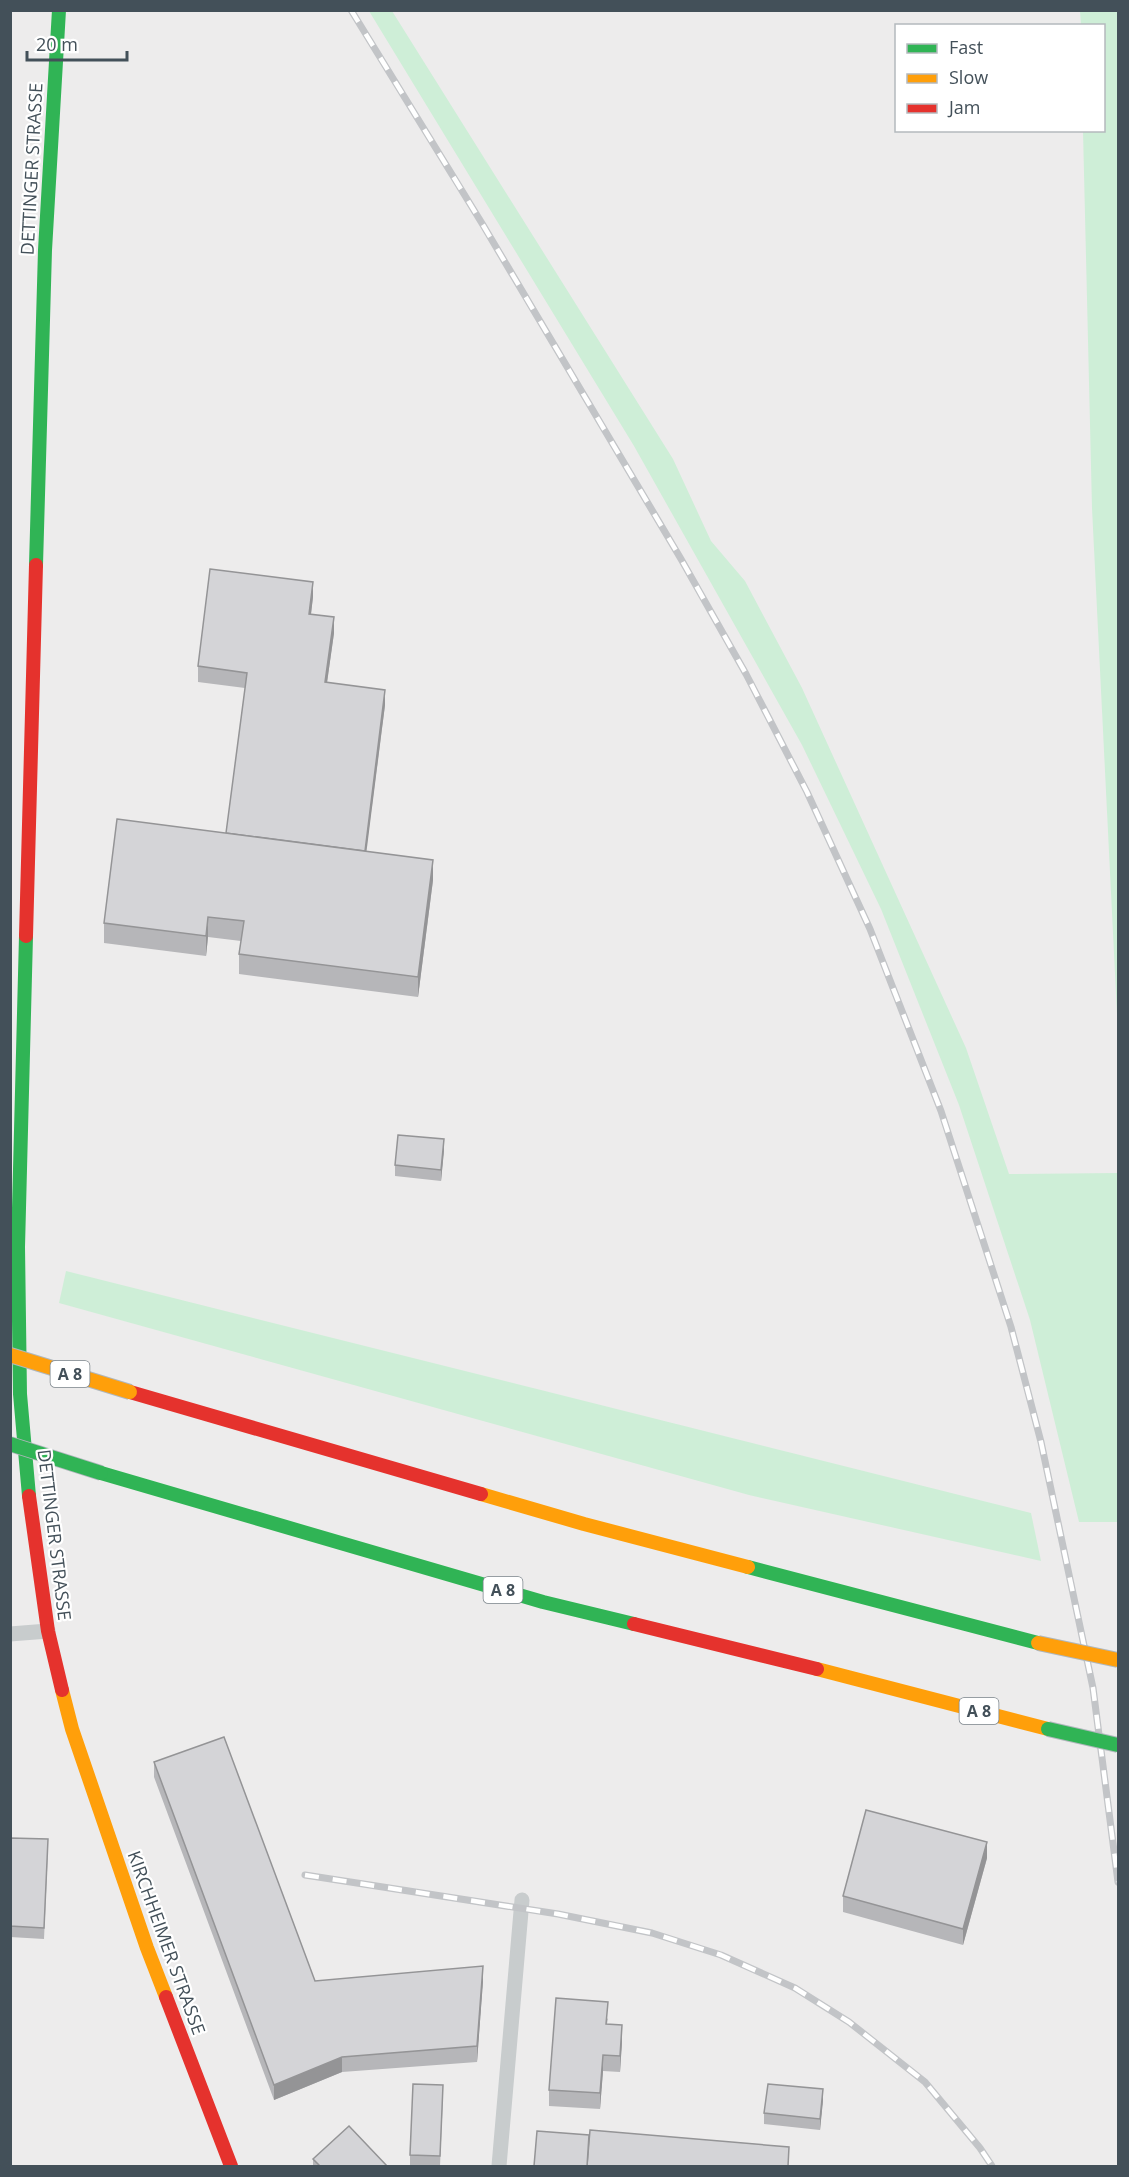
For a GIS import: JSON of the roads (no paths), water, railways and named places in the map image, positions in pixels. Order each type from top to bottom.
[{"type":"main road","name":"DETTINGER STRASSE","points":[[59,10],[45,250],[18,1247],[20,1394],[30,1514],[48,1631],[72,1729]]},
{"type":"main road","name":"A 8","points":[[10,1355],[584,1524],[1038,1643],[1119,1660]]},
{"type":"main road","name":"A 8","points":[[10,1444],[101,1473],[543,1602],[1119,1745]]},
{"type":"main road","name":"KIRCHHEIMER STRASSE","points":[[72,1729],[147,1948],[231,2166]]},
{"type":"lane","points":[[10,1634],[48,1631]]},
{"type":"lane","points":[[499,2166],[522,1900]]},
{"type":"railway","points":[[351,10],[483,225],[681,559],[746,674],[807,792],[870,929],[941,1111],[1011,1327],[1041,1442],[1093,1688],[1118,1882]]},
{"type":"railway","points":[[305,1875],[558,1914],[652,1933],[721,1955],[795,1988],[849,2022],[925,2082],[980,2148],[992,2166]]}]
